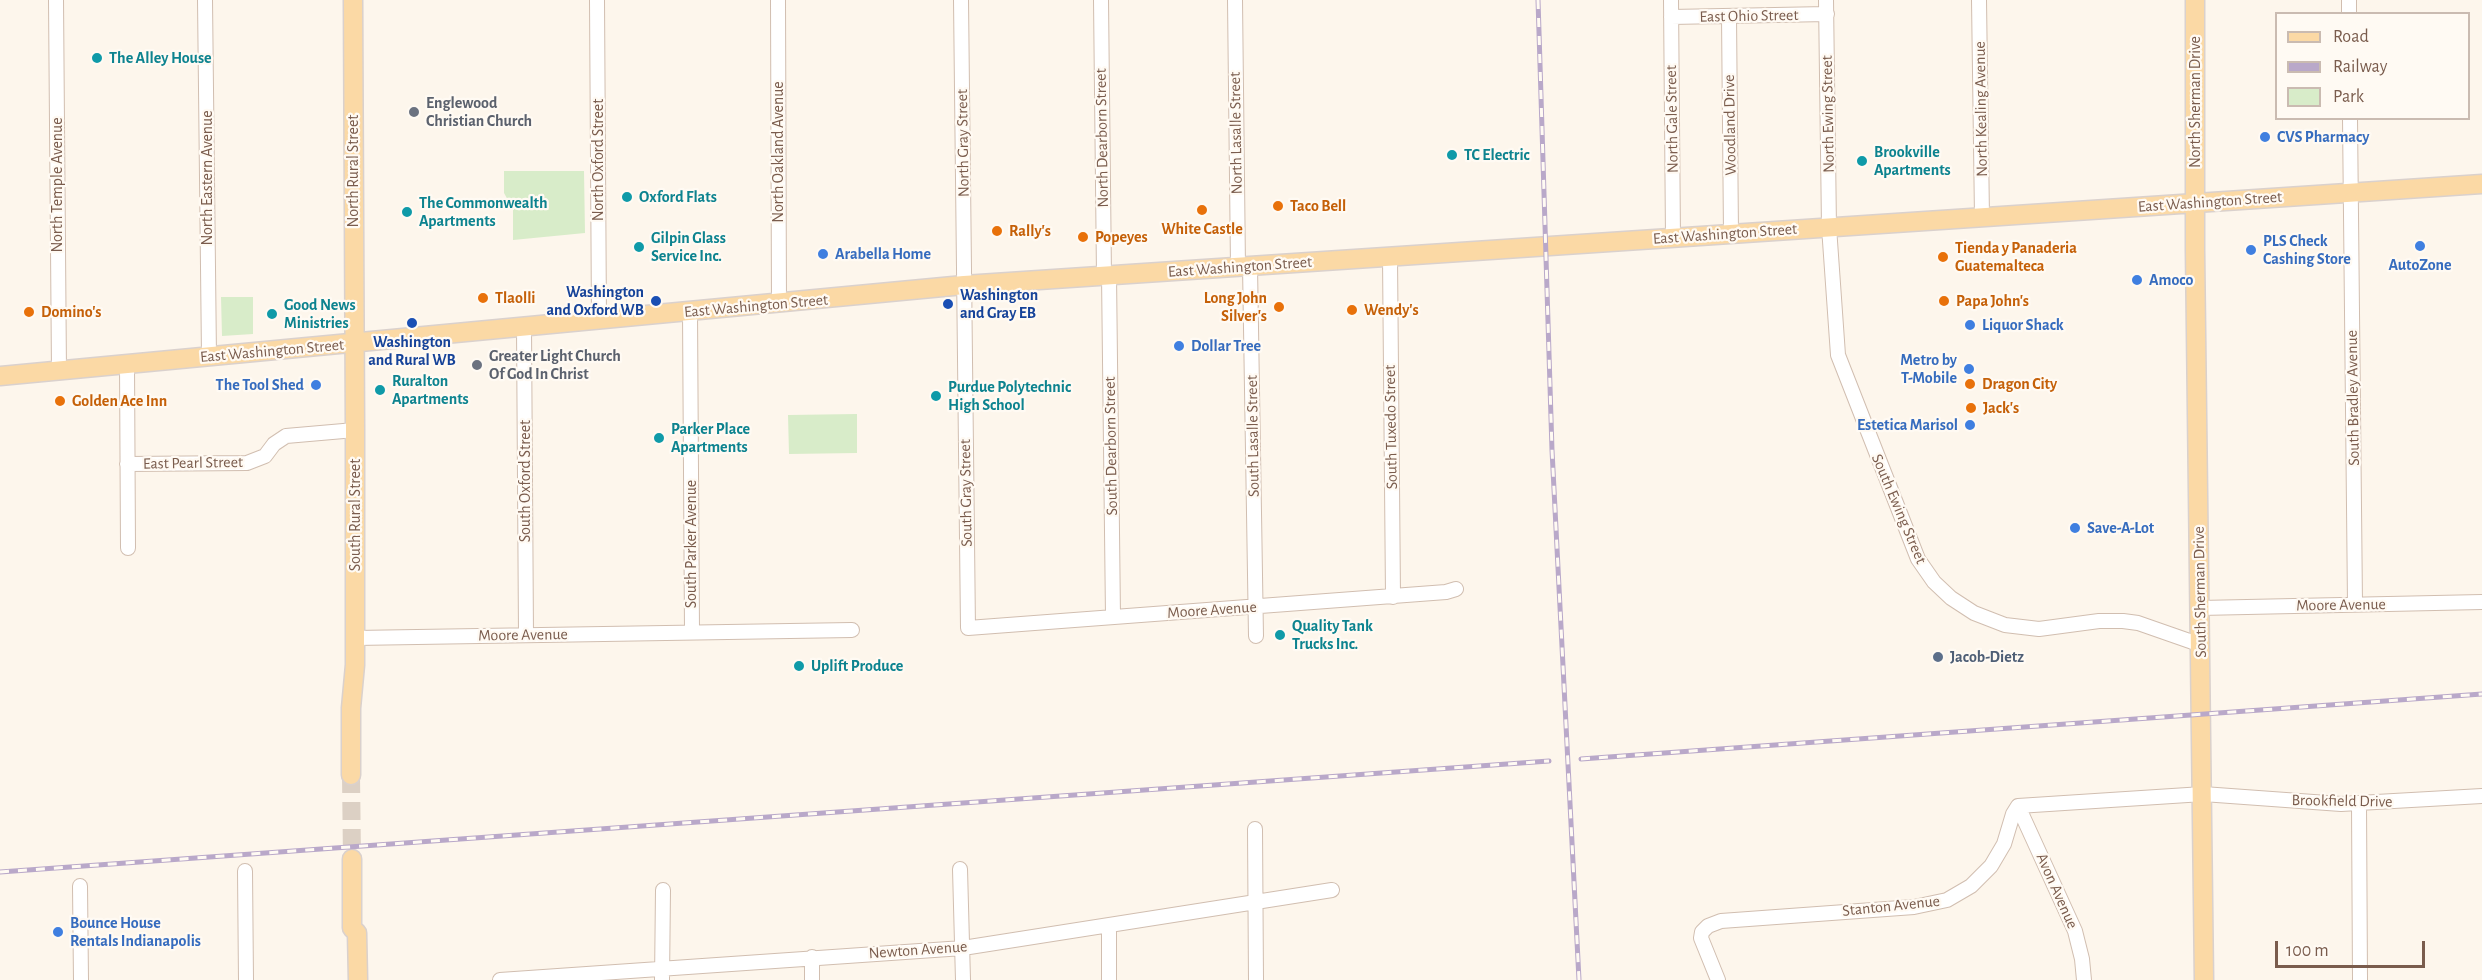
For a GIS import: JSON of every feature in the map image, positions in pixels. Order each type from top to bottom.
[{"type":"main road","name":"North Rural Street","points":[[353,0],[355,343]]},
{"type":"main road","name":"North Sherman Drive","points":[[2195,0],[2195,203]]},
{"type":"main road","name":"East Washington Street","points":[[0,376],[964,285],[2482,184]]},
{"type":"main road","name":"South Sherman Drive","points":[[2195,203],[2204,980]]},
{"type":"main road","name":"South Rural Street","points":[[355,343],[355,638],[351,708],[356,776]]},
{"type":"main road","points":[[356,859],[361,928],[357,933],[358,980]]},
{"type":"street","name":"North Temple Avenue","points":[[56,0],[58,371]]},
{"type":"street","name":"North Eastern Avenue","points":[[205,0],[208,356]]},
{"type":"street","name":"North Oxford Street","points":[[597,0],[599,321]]},
{"type":"street","name":"North Oakland Avenue","points":[[778,0],[780,304]]},
{"type":"street","name":"North Gray Street","points":[[961,0],[964,285]]},
{"type":"street","name":"North Dearborn Street","points":[[1101,0],[1107,275]]},
{"type":"street","name":"North Lasalle Street","points":[[1235,0],[1244,266]]},
{"type":"street","name":"North Gale Street","points":[[1671,0],[1673,238]]},
{"type":"street","name":"North Ewing Street","points":[[1826,0],[1829,227]]},
{"type":"street","name":"North Kealing Avenue","points":[[1979,0],[1982,217]]},
{"type":"street","name":"East Ohio Street","points":[[1671,17],[1827,14]]},
{"type":"street","name":"Woodland Drive","points":[[1729,16],[1731,234]]},
{"type":"street","name":"South Bradley Avenue","points":[[2350,120],[2355,604]]},
{"type":"street","name":"South Ewing Street","points":[[1829,227],[1838,355],[1914,551],[1934,582],[1966,608],[2005,625],[2039,629],[2099,621],[2123,621],[2138,623],[2201,645]]},
{"type":"street","name":"South Tuxedo Street","points":[[1390,257],[1393,597]]},
{"type":"street","name":"South Lasalle Street","points":[[1244,266],[1256,636]]},
{"type":"street","name":"South Dearborn Street","points":[[1107,275],[1113,617]]},
{"type":"street","name":"South Gray Street","points":[[964,285],[968,628]]},
{"type":"street","name":"South Parker Avenue","points":[[690,312],[692,631]]},
{"type":"street","name":"South Oxford Street","points":[[524,327],[526,635]]},
{"type":"street","points":[[127,364],[128,548]]},
{"type":"street","name":"East Pearl Street","points":[[127,464],[247,463],[265,456],[274,444],[286,436],[355,430]]},
{"type":"street","name":"Moore Avenue","points":[[968,628],[1393,597],[1456,589]]},
{"type":"street","name":"Moore Avenue","points":[[2200,608],[2482,602]]},
{"type":"street","name":"Moore Avenue","points":[[355,638],[852,630]]},
{"type":"street","points":[[2018,806],[2203,794]]},
{"type":"street","name":"Brookfield Drive","points":[[2203,794],[2359,804],[2482,796]]},
{"type":"street","points":[[2359,804],[2360,980]]},
{"type":"street","name":"Stanton Avenue","points":[[1718,980],[1701,938],[1702,932],[1708,926],[1721,921],[1914,906],[1947,900],[1971,886],[1992,866],[2004,844],[2013,814],[2018,806]]},
{"type":"street","name":"Avon Avenue","points":[[2018,806],[2077,938],[2084,980]]},
{"type":"street","points":[[1255,829],[1256,980]]},
{"type":"street","points":[[960,869],[963,980]]},
{"type":"street","points":[[245,872],[246,980]]},
{"type":"street","points":[[80,886],[81,980]]},
{"type":"street","points":[[662,974],[663,890]]},
{"type":"street","name":"Newton Avenue","points":[[501,980],[662,974],[812,957],[963,948],[1332,890]]},
{"type":"street","points":[[1109,925],[1109,980]]},
{"type":"street","points":[[812,957],[812,980]]},
{"type":"green space","points":[[504,171],[584,171],[585,233],[513,240],[513,209],[504,193]]},
{"type":"green space","points":[[221,297],[253,297],[253,334],[222,336]]},
{"type":"green space","points":[[857,414],[857,453],[789,454],[788,415]]},
{"type":"tunnel","points":[[351,775],[352,859]]},
{"type":"railway","points":[[1538,0],[1552,450],[1579,980]]},
{"type":"railway","points":[[1581,759],[2482,694]]},
{"type":"railway","points":[[0,872],[1549,761]]},
{"type":"place","name":"The Alley House","points":[[97,58]]},
{"type":"place","name":"Englewood Christian Church","points":[[414,112]]},
{"type":"place","name":"CVS Pharmacy","points":[[2265,137]]},
{"type":"place","name":"TC Electric","points":[[1452,155]]},
{"type":"place","name":"Brookville Apartments","points":[[1862,161]]},
{"type":"place","name":"Oxford Flats","points":[[627,197]]},
{"type":"place","name":"Taco Bell","points":[[1278,206]]},
{"type":"place","name":"White Castle","points":[[1202,210]]},
{"type":"place","name":"The Commonwealth Apartments","points":[[407,212]]},
{"type":"place","name":"Rally's","points":[[997,231]]},
{"type":"place","name":"Popeyes","points":[[1083,237]]},
{"type":"place","name":"AutoZone","points":[[2420,246]]},
{"type":"place","name":"Gilpin Glass Service Inc.","points":[[639,247]]},
{"type":"place","name":"PLS Check Cashing Store","points":[[2251,250]]},
{"type":"place","name":"Arabella Home","points":[[823,254]]},
{"type":"place","name":"Tienda y Panaderia Guatemalteca","points":[[1943,257]]},
{"type":"place","name":"Amoco","points":[[2137,280]]},
{"type":"place","name":"Tlaolli","points":[[483,298]]},
{"type":"place","name":"Washington and Oxford WB","points":[[656,301]]},
{"type":"place","name":"Papa John's","points":[[1944,301]]},
{"type":"place","name":"Washington and Gray EB","points":[[948,304]]},
{"type":"place","name":"Long John Silver's","points":[[1279,307]]},
{"type":"place","name":"Wendy's","points":[[1352,310]]},
{"type":"place","name":"Domino's","points":[[29,312]]},
{"type":"place","name":"Good News Ministries","points":[[272,314]]},
{"type":"place","name":"Washington and Rural WB","points":[[412,323]]},
{"type":"place","name":"Liquor Shack","points":[[1970,325]]},
{"type":"place","name":"Dollar Tree","points":[[1179,346]]},
{"type":"place","name":"Greater Light Church Of God In Christ","points":[[477,365]]},
{"type":"place","name":"Metro by T-Mobile","points":[[1969,369]]},
{"type":"place","name":"Dragon City","points":[[1970,384]]},
{"type":"place","name":"The Tool Shed","points":[[316,385]]},
{"type":"place","name":"Ruralton Apartments","points":[[380,390]]},
{"type":"place","name":"Purdue Polytechnic High School","points":[[936,396]]},
{"type":"place","name":"Golden Ace Inn","points":[[60,401]]},
{"type":"place","name":"Jack's","points":[[1971,408]]},
{"type":"place","name":"Estetica Marisol","points":[[1970,425]]},
{"type":"place","name":"Parker Place Apartments","points":[[659,438]]},
{"type":"place","name":"Save-A-Lot","points":[[2075,528]]},
{"type":"place","name":"Quality Tank Trucks Inc.","points":[[1280,635]]},
{"type":"place","name":"Jacob-Dietz","points":[[1938,657]]},
{"type":"place","name":"Uplift Produce","points":[[799,666]]},
{"type":"place","name":"Bounce House Rentals Indianapolis","points":[[58,932]]}]
